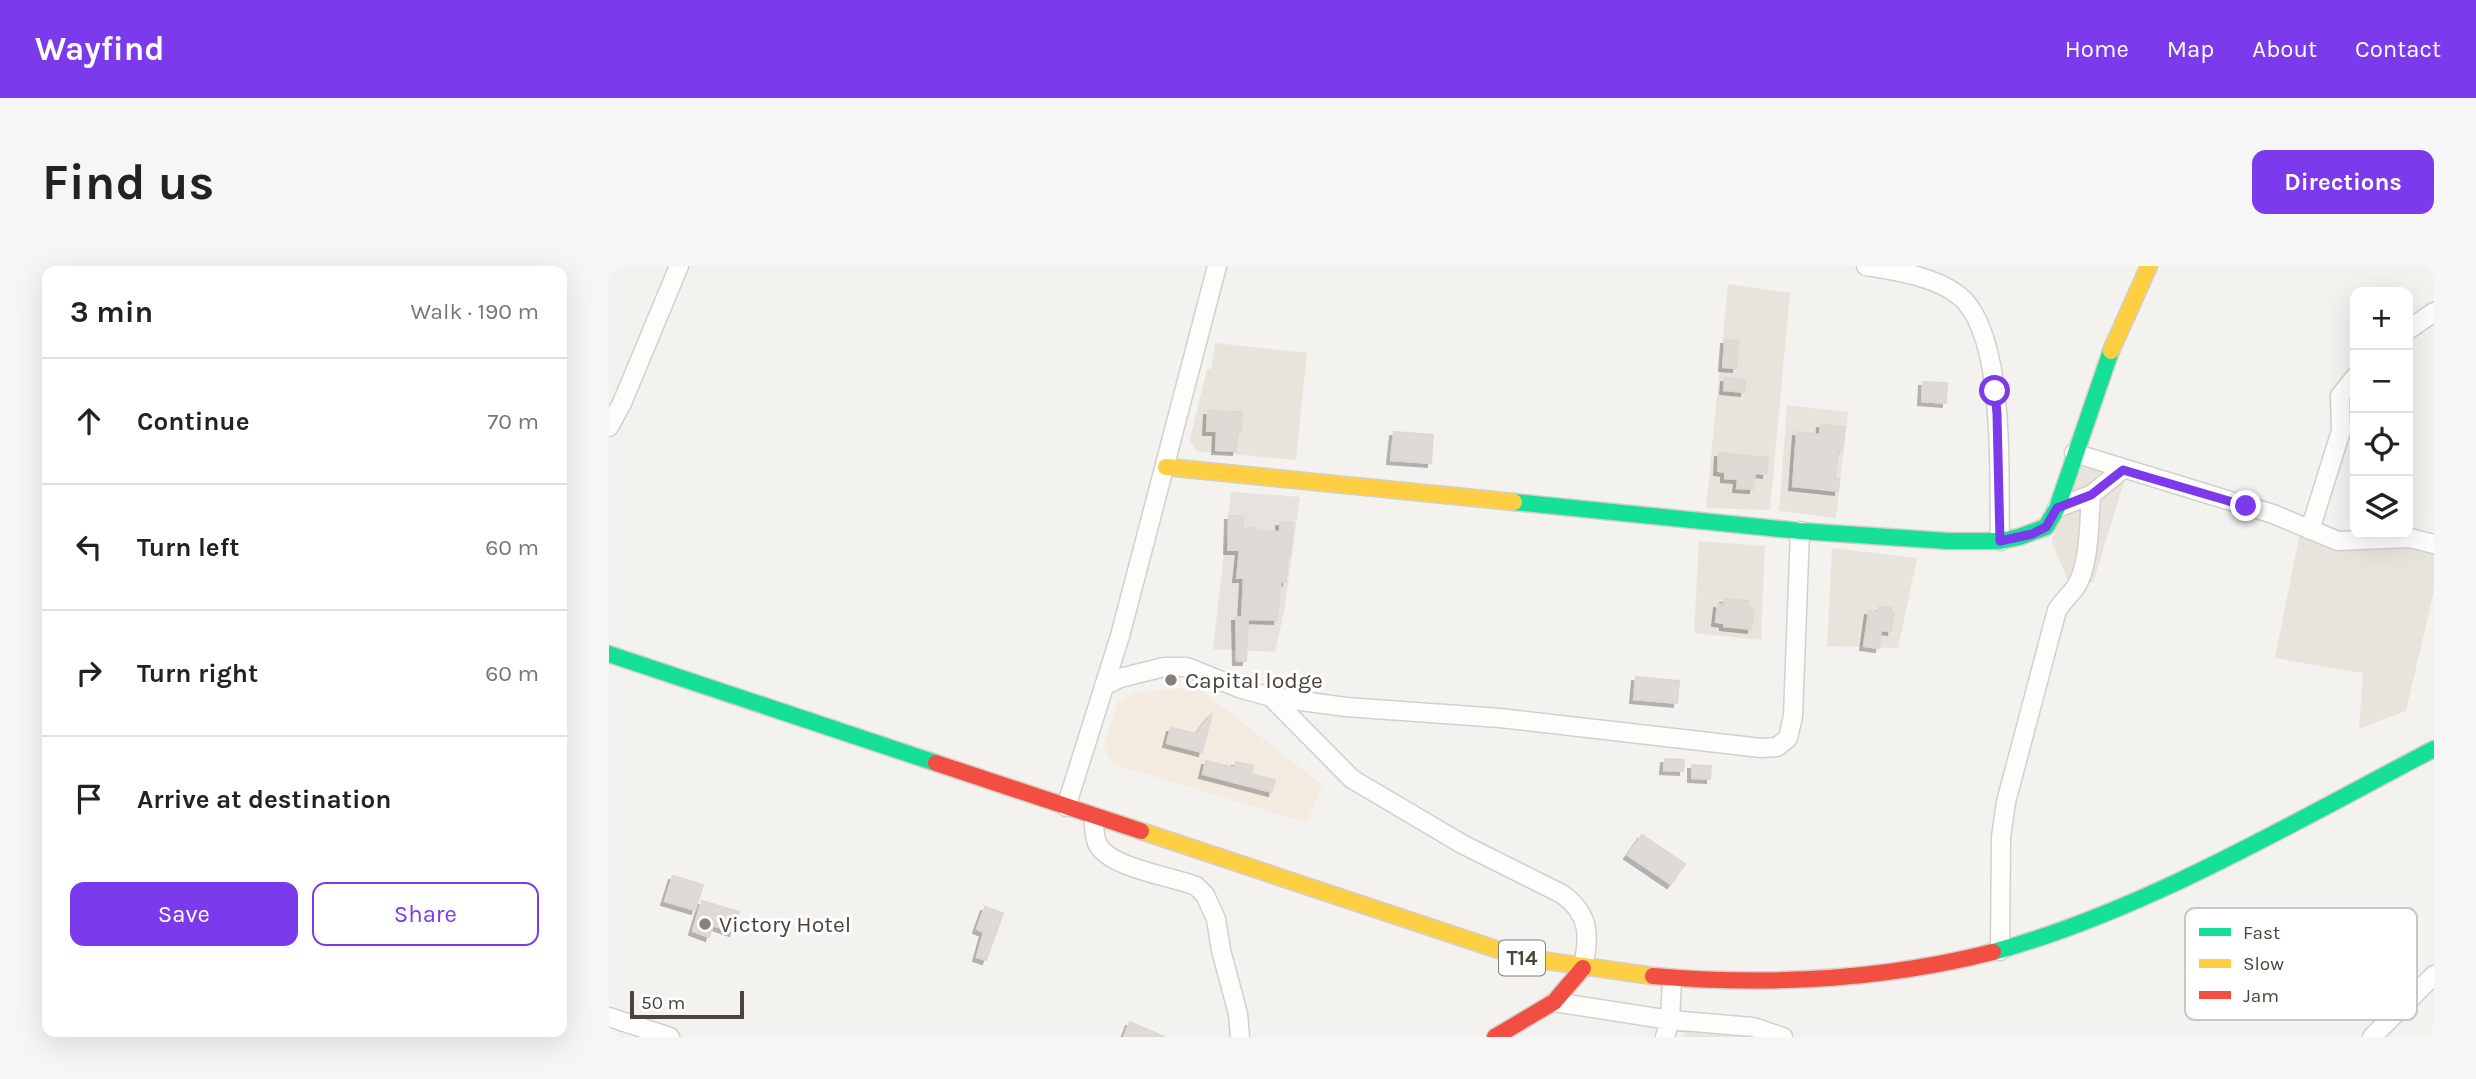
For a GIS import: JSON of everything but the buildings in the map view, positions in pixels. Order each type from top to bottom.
[{"type":"main road","points":[[1166,467],[1800,531],[1947,541],[2000,541],[2032,534],[2046,527],[2057,508],[2116,338],[2149,266]]},
{"type":"main road","name":"T14","points":[[609,654],[1520,957],[1672,980],[1749,982],[1835,979],[1898,972],[2000,951],[2072,925],[2209,866],[2434,749]]},
{"type":"main road","points":[[1495,1037],[1554,1002],[1583,968]]},
{"type":"street","points":[[609,427],[622,403],[679,266]]},
{"type":"street","points":[[1066,807],[1121,636],[1217,266]]},
{"type":"street","points":[[1866,266],[1945,287],[1965,300],[1978,321],[1985,336],[1997,414],[2000,541]]},
{"type":"street","points":[[2413,327],[2434,312]]},
{"type":"street","points":[[2310,530],[2341,431],[2340,396],[2350,383]]},
{"type":"street","points":[[2074,453],[2273,514],[2344,542],[2410,538],[2434,544]]},
{"type":"street","points":[[2057,508],[2091,495],[2123,470]]},
{"type":"street","points":[[2000,951],[2001,838],[2006,803],[2057,610],[2076,587],[2083,567],[2087,551],[2091,495]]},
{"type":"street","points":[[1104,686],[1121,678],[1174,666],[1188,667],[1239,688],[1271,697],[1346,707],[1500,718],[1747,746],[1777,747],[1788,738],[1793,716],[1800,531]]},
{"type":"street","points":[[1271,697],[1352,779],[1462,844],[1562,894],[1575,904],[1587,930],[1583,968]]},
{"type":"street","points":[[1093,816],[1098,845],[1105,855],[1117,862],[1196,886],[1205,895],[1216,919],[1221,950],[1238,1014],[1240,1037]]},
{"type":"street","points":[[2417,992],[2434,975]]},
{"type":"street","points":[[1667,1029],[1672,980]]},
{"type":"street","points":[[1554,1002],[1667,1029],[1753,1027],[1783,1037]]},
{"type":"street","points":[[609,1017],[670,1037]]},
{"type":"street","points":[[2372,1037],[2389,1020]]},
{"type":"shaded area","points":[[1728,284],[1790,293],[1770,510],[1706,508]]},
{"type":"shaded area","points":[[1215,343],[1307,353],[1296,460],[1196,451],[1190,440],[1207,369],[1211,369]]},
{"type":"shaded area","points":[[1787,405],[1848,412],[1836,518],[1779,511]]},
{"type":"shaded area","points":[[2075,454],[2127,472],[2093,583],[2067,578],[2052,543]]},
{"type":"shaded area","points":[[1231,492],[1300,497],[1284,611],[1275,652],[1213,649]]},
{"type":"shaded area","points":[[2300,533],[2434,550],[2434,591],[2406,711],[2359,729],[2363,673],[2275,658]]},
{"type":"shaded area","points":[[1699,541],[1765,546],[1761,640],[1694,633]]},
{"type":"shaded area","points":[[1832,548],[1917,558],[1898,648],[1827,646]]},
{"type":"shaded area","points":[[1197,687],[1322,785],[1307,823],[1113,764],[1104,748],[1117,702],[1135,693]]},
{"type":"shaded area","points":[[1688,1018],[1745,1037],[1683,1037]]},
{"type":"traffic: fast","points":[[1514,502],[1800,531],[1947,541],[2000,541],[2019,537],[2046,527],[2057,508],[2111,351]]},
{"type":"traffic: fast","points":[[609,654],[936,763]]},
{"type":"traffic: fast","points":[[1993,952],[2107,913],[2163,889],[2434,749]]},
{"type":"traffic: slow","points":[[2111,351],[2149,266]]},
{"type":"traffic: slow","points":[[1166,467],[1514,502]]},
{"type":"traffic: slow","points":[[1141,831],[1520,957],[1653,976]]},
{"type":"traffic: jam","points":[[936,763],[1141,831]]},
{"type":"traffic: jam","points":[[1653,976],[1781,980],[1867,975],[1993,952]]},
{"type":"traffic: jam","points":[[1495,1037],[1554,1002],[1583,968]]},
{"type":"place","name":"Capital lodge","points":[[1171,680]]},
{"type":"place","name":"Victory Hotel","points":[[705,924]]},
{"type":"route","points":[[1995,391],[2000,541],[2032,534],[2046,527],[2057,508],[2091,495],[2123,470],[2246,506]]}]
